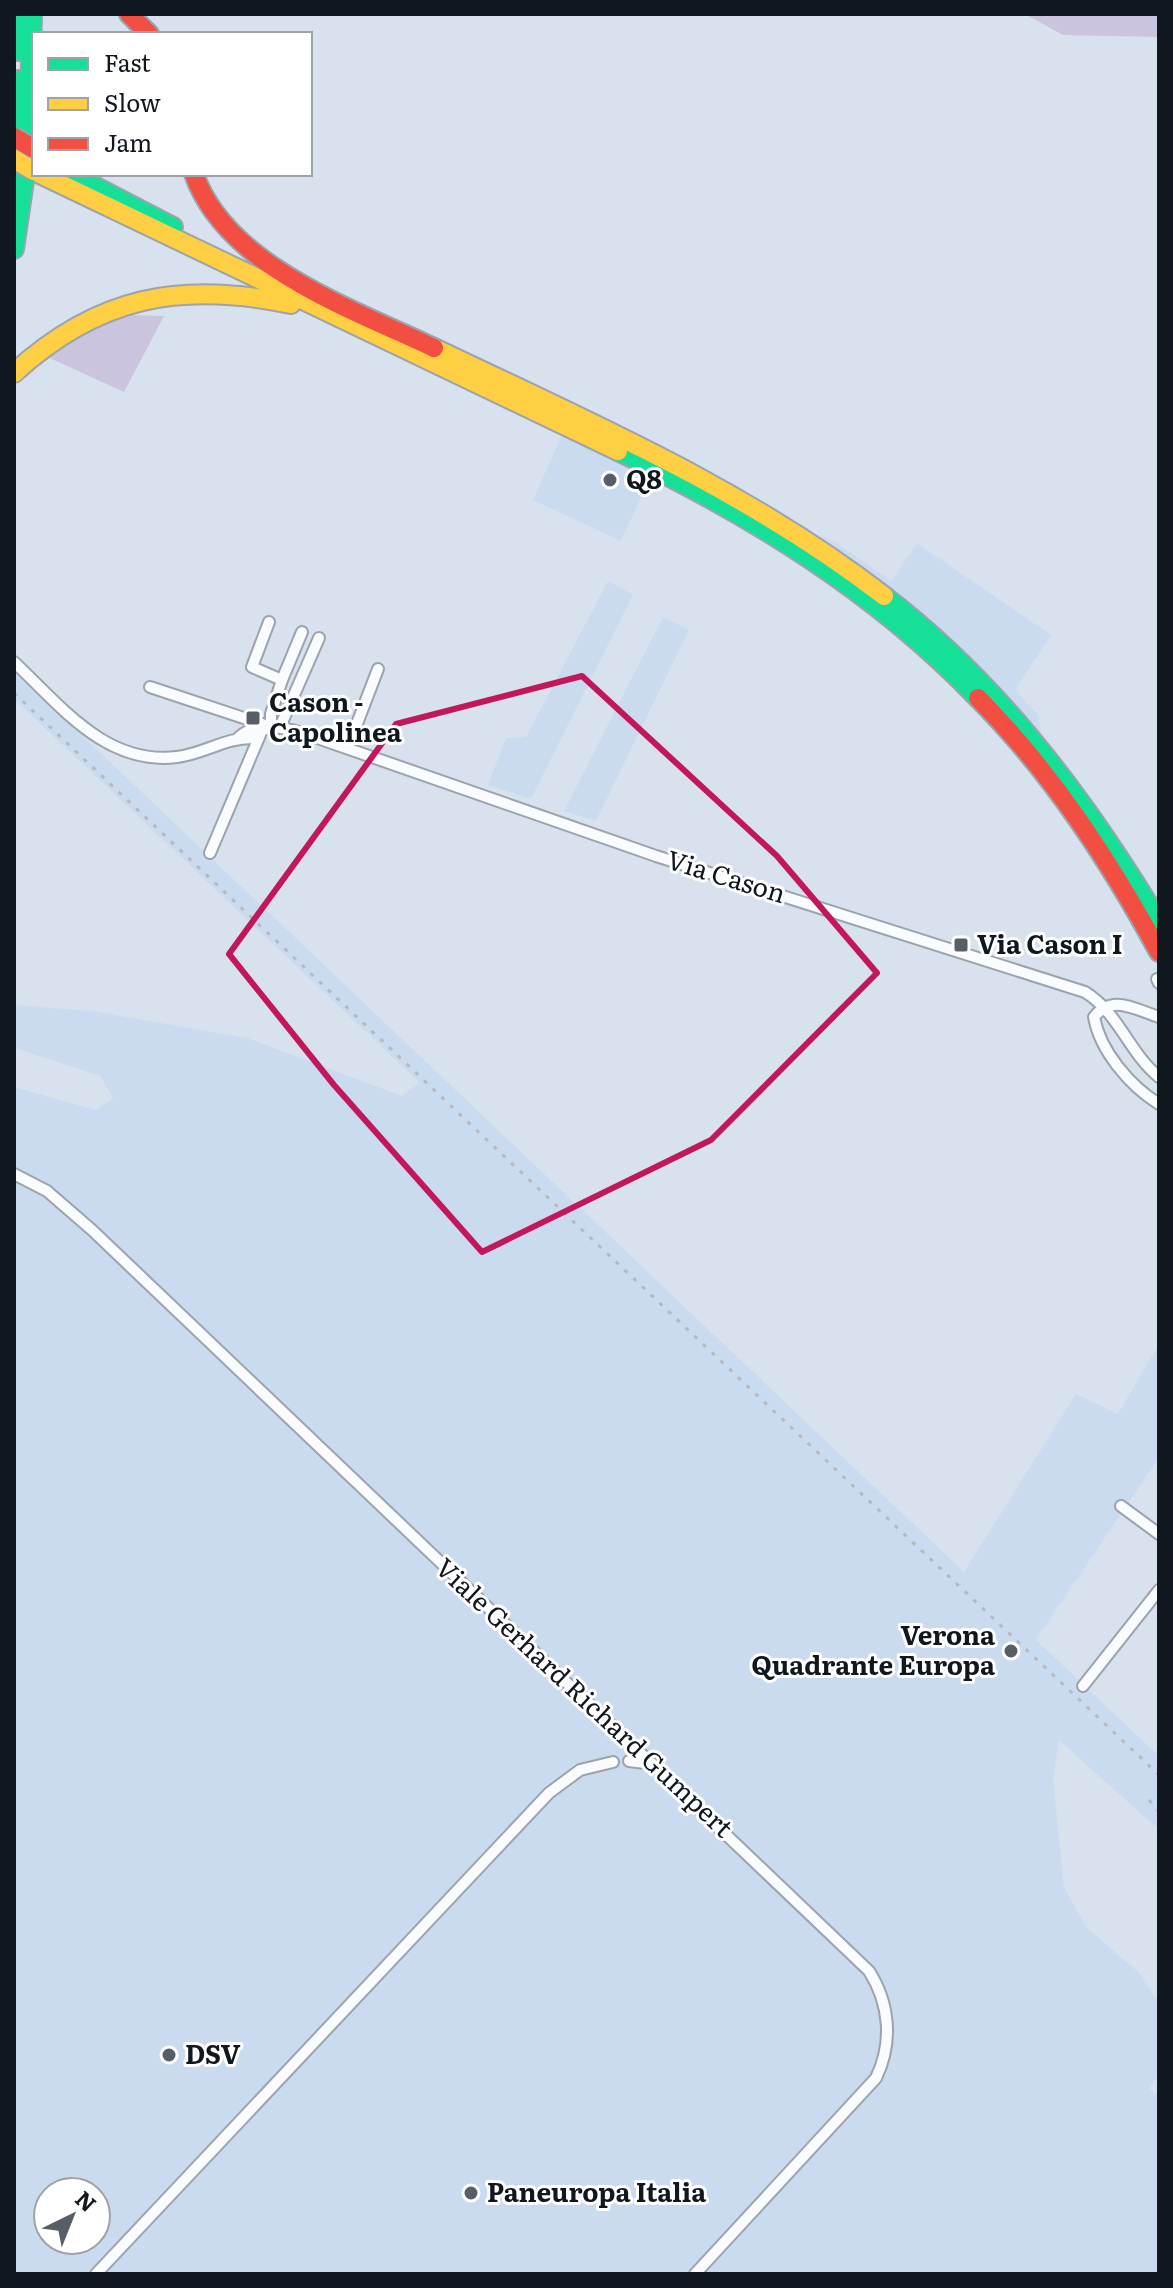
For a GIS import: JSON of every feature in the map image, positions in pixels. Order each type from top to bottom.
[{"type":"highway","points":[[14,167],[18,14]]},
{"type":"highway","points":[[18,61],[25,14]]},
{"type":"highway","points":[[30,120],[28,61],[32,14]]},
{"type":"highway","points":[[129,14],[147,32]]},
{"type":"highway","points":[[14,249],[32,110]]},
{"type":"highway","points":[[14,137],[32,148]]},
{"type":"highway","points":[[14,159],[32,170]]},
{"type":"highway","points":[[44,176],[691,486],[793,545],[865,597],[979,697],[1031,756],[1102,854],[1159,952]]},
{"type":"highway","points":[[75,176],[255,267],[311,289],[697,474],[759,506],[840,560],[932,634],[1030,733],[1105,832],[1159,922]]},
{"type":"highway","points":[[195,176],[206,205],[229,234],[253,255],[311,289]]},
{"type":"highway","points":[[14,373],[64,331],[103,310],[145,298],[218,291],[259,296],[324,312]]},
{"type":"street","points":[[269,622],[252,667],[282,680]]},
{"type":"street","points":[[269,729],[282,680],[302,632]]},
{"type":"street","points":[[210,853],[269,729],[319,638]]},
{"type":"street","name":"Via Cason","points":[[14,662],[95,737],[119,752],[136,757],[179,757],[269,729]]},
{"type":"street","points":[[348,747],[378,669]]},
{"type":"street","name":"Via Cason","points":[[150,687],[269,729],[348,747],[656,856],[1064,985],[1104,1005],[1142,1060],[1159,1077]]},
{"type":"street","points":[[235,716],[238,737]]},
{"type":"street","name":"Via Cason","points":[[235,716],[250,728],[269,729]]},
{"type":"street","name":"Via Cason","points":[[238,737],[250,728]]},
{"type":"street","name":"Via Cason","points":[[1104,1005],[1114,1002],[1159,1017]]},
{"type":"street","points":[[1104,1005],[1094,1017],[1106,1047],[1133,1083],[1159,1104]]},
{"type":"street","name":"Viale Gerhard Richard Gumpert","points":[[14,1174],[47,1191],[92,1230],[862,1961],[881,1992],[887,2021],[884,2056],[872,2086],[695,2274]]},
{"type":"street","points":[[1121,1506],[1159,1534]]},
{"type":"street","points":[[1083,1686],[1159,1590]]},
{"type":"street","points":[[629,1761],[653,1764]]},
{"type":"street","points":[[96,2274],[549,1793],[580,1770],[613,1762]]},
{"type":"highlighted area","points":[[582,676],[777,856],[877,973],[711,1140],[482,1252],[334,1085],[229,954],[396,724]]},
{"type":"shaded area","points":[[1025,14],[1159,14],[1159,37],[1063,35]]},
{"type":"shaded area","points":[[164,316],[124,392],[43,355],[103,318]]},
{"type":"shaded area","points":[[562,435],[651,476],[621,541],[533,500]]},
{"type":"shaded area","points":[[811,532],[834,541],[891,581],[917,543],[1051,635],[1015,690],[1038,715],[1042,739],[941,630]]},
{"type":"shaded area","points":[[608,581],[633,595],[531,799],[488,785],[506,738],[526,737]]},
{"type":"shaded area","points":[[663,617],[689,630],[596,821],[564,811]]},
{"type":"shaded area","points":[[14,671],[964,1572],[1076,1394],[1118,1414],[1159,1344],[1159,1457],[1036,1640],[1159,1756],[1159,1830],[1059,1740],[1053,1779],[1064,1887],[1086,1927],[1138,1972],[1159,2003],[1159,2075],[1149,2088],[1159,2097],[1159,2274],[14,2274],[14,1087],[96,1110],[113,1098],[100,1076],[15,1048],[14,1055],[14,1005],[92,1011],[247,1038],[402,1096],[420,1083],[14,699]]},
{"type":"railway","points":[[14,693],[1159,1775]]},
{"type":"railway","points":[[1149,1800],[1159,1812]]},
{"type":"traffic: fast","points":[[18,14],[18,51]]},
{"type":"traffic: fast","points":[[14,249],[29,147],[32,14]]},
{"type":"traffic: fast","points":[[14,167],[18,80]]},
{"type":"traffic: fast","points":[[75,176],[173,227]]},
{"type":"traffic: fast","points":[[618,451],[716,502],[809,558],[897,623],[978,698]]},
{"type":"traffic: fast","points":[[884,596],[965,667],[1037,746],[1101,832],[1159,922]]},
{"type":"traffic: slow","points":[[14,159],[32,170]]},
{"type":"traffic: slow","points":[[44,176],[618,451]]},
{"type":"traffic: slow","points":[[14,373],[77,326],[143,301],[177,295],[213,294],[291,304]]},
{"type":"traffic: slow","points":[[434,348],[608,431],[722,490],[832,558],[884,596]]},
{"type":"traffic: jam","points":[[129,14],[147,32]]},
{"type":"traffic: jam","points":[[14,137],[32,148]]},
{"type":"traffic: jam","points":[[195,176],[210,206],[233,235],[262,259],[330,300],[434,348]]},
{"type":"traffic: jam","points":[[978,698],[1030,756],[1078,819],[1159,952]]},
{"type":"place","name":"Q8","points":[[610,480]]},
{"type":"place","name":"Cason - Capolinea","points":[[253,718]]},
{"type":"place","name":"Via Cason I","points":[[961,945]]},
{"type":"place","name":"Verona Quadrante Europa","points":[[1011,1651]]},
{"type":"place","name":"DSV","points":[[169,2055]]},
{"type":"place","name":"Paneuropa Italia","points":[[471,2193]]}]
